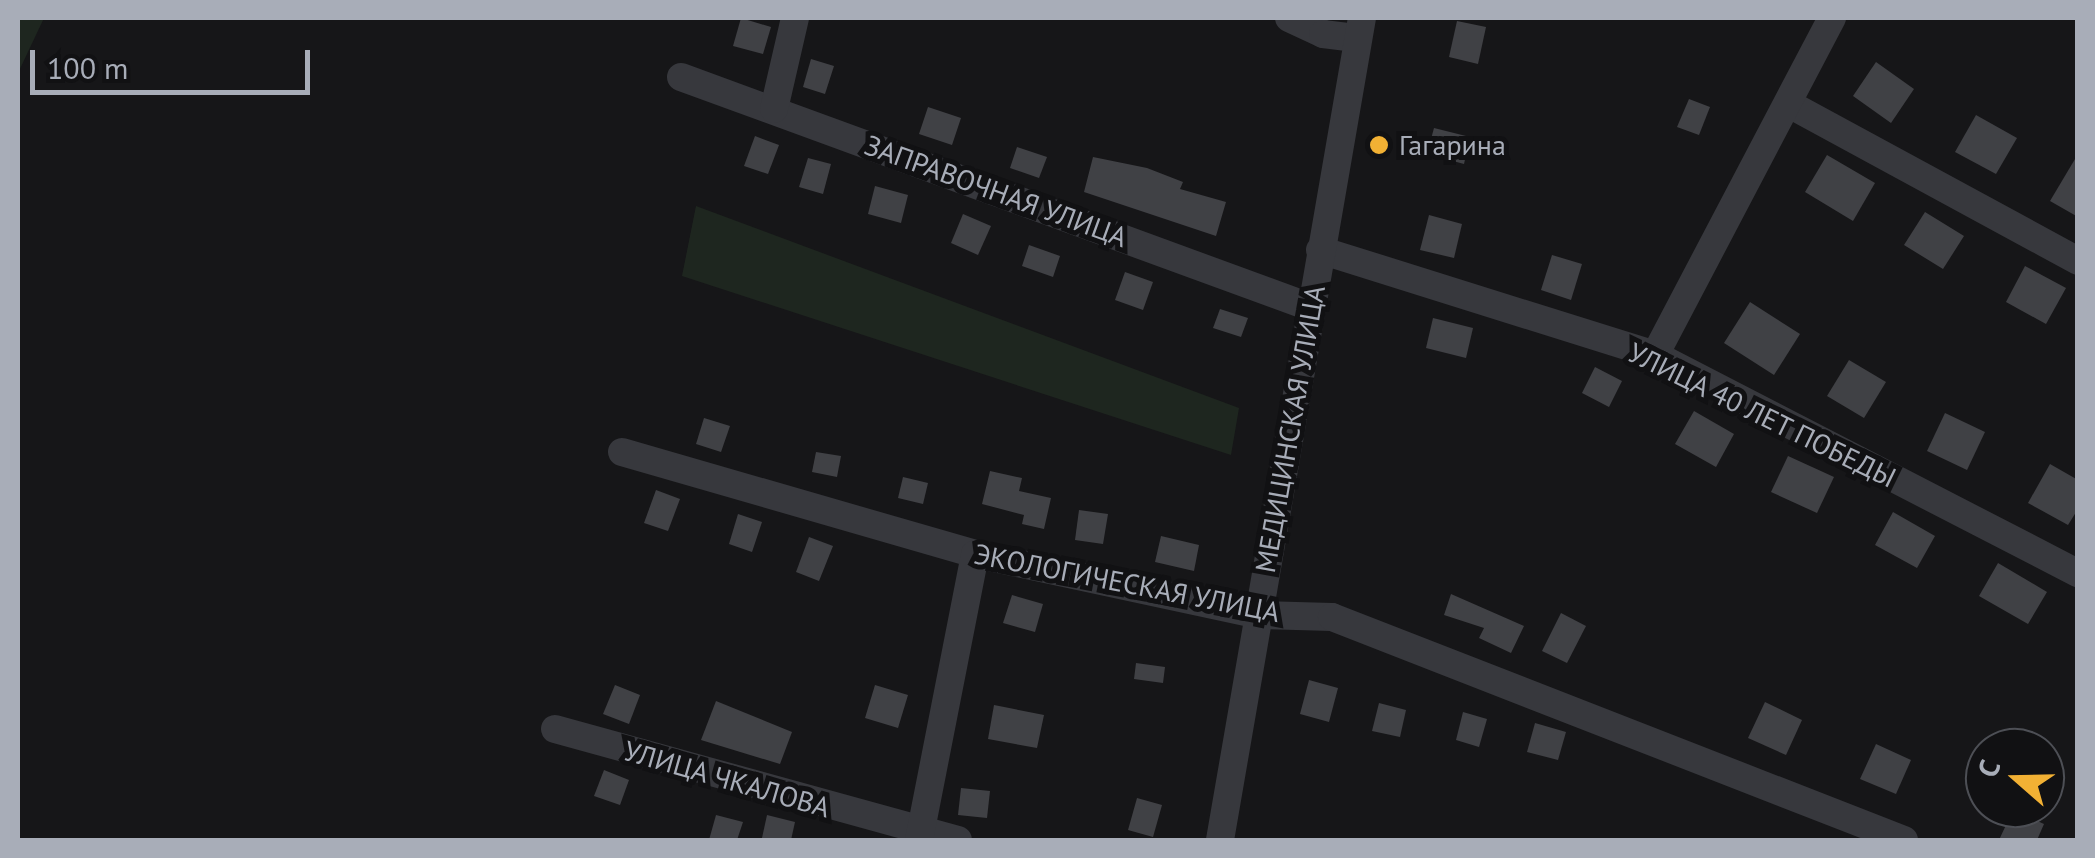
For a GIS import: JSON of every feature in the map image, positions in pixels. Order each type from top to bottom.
[{"type":"street","points":[[774,110],[795,18]]},
{"type":"street","points":[[1289,18],[1323,34],[1360,28]]},
{"type":"street","points":[[1654,356],[1832,18]]},
{"type":"street","name":"МЕДИЦИНСКАЯ УЛИЦА","points":[[1220,840],[1360,28]]},
{"type":"street","name":"ЗАПРАВОЧНАЯ УЛИЦА","points":[[680,77],[1310,307]]},
{"type":"street","points":[[1788,104],[2078,260]]},
{"type":"street","name":"УЛИЦА 40 ЛЕТ ПОБЕДЫ","points":[[1320,250],[1654,356],[2078,573]]},
{"type":"street","name":"ЭКОЛОГИЧЕСКАЯ УЛИЦА","points":[[622,452],[975,554],[1259,616],[1332,617],[1904,840]]},
{"type":"street","points":[[920,837],[975,554]]},
{"type":"street","name":"УЛИЦА ЧКАЛОВА","points":[[555,729],[920,837],[958,840]]},
{"type":"shaded area","points":[[18,18],[44,18],[18,73]]},
{"type":"shaded area","points":[[696,206],[1239,408],[1231,455],[682,276]]},
{"type":"building","points":[[741,18],[771,27],[763,54],[733,46]]},
{"type":"building","points":[[1457,21],[1486,27],[1478,64],[1449,57]]},
{"type":"building","points":[[811,59],[834,66],[825,94],[803,87]]},
{"type":"building","points":[[1876,62],[1914,89],[1891,123],[1853,96]]},
{"type":"building","points":[[1689,99],[1710,107],[1699,135],[1677,127]]},
{"type":"building","points":[[928,107],[961,118],[952,145],[919,134]]},
{"type":"building","points":[[1976,115],[2017,138],[1996,174],[1955,152]]},
{"type":"building","points":[[1434,128],[1470,137],[1464,164],[1427,154]]},
{"type":"building","points":[[755,136],[779,145],[768,174],[744,166]]},
{"type":"building","points":[[1017,147],[1047,157],[1039,178],[1010,168]]},
{"type":"building","points":[[2078,154],[2078,217],[2050,201]]},
{"type":"building","points":[[1827,155],[1875,183],[1853,221],[1805,192]]},
{"type":"building","points":[[1093,157],[1147,168],[1183,182],[1180,189],[1226,202],[1216,236],[1084,192]]},
{"type":"building","points":[[808,158],[831,164],[823,194],[799,187]]},
{"type":"building","points":[[875,186],[908,195],[901,223],[868,214]]},
{"type":"building","points":[[1925,212],[1964,236],[1943,269],[1904,245]]},
{"type":"building","points":[[963,214],[991,226],[978,255],[951,243]]},
{"type":"building","points":[[1429,215],[1462,224],[1454,258],[1420,250]]},
{"type":"building","points":[[1029,245],[1060,256],[1053,277],[1022,266]]},
{"type":"building","points":[[1552,255],[1582,264],[1571,300],[1541,290]]},
{"type":"building","points":[[2025,266],[2066,288],[2046,324],[2006,302]]},
{"type":"building","points":[[1125,272],[1153,282],[1143,310],[1115,300]]},
{"type":"building","points":[[1750,302],[1800,334],[1774,375],[1724,343]]},
{"type":"building","points":[[1220,309],[1248,318],[1241,337],[1213,328]]},
{"type":"building","points":[[1433,318],[1473,328],[1466,358],[1426,348]]},
{"type":"building","points":[[1849,360],[1886,382],[1864,418],[1827,396]]},
{"type":"building","points":[[1595,367],[1622,381],[1609,407],[1582,393]]},
{"type":"building","points":[[1694,411],[1734,434],[1716,467],[1675,444]]},
{"type":"building","points":[[1945,413],[1985,432],[1967,470],[1927,451]]},
{"type":"building","points":[[704,418],[730,426],[721,452],[696,444]]},
{"type":"building","points":[[816,452],[841,456],[837,477],[812,472]]},
{"type":"building","points":[[1788,456],[1834,477],[1817,513],[1771,492]]},
{"type":"building","points":[[2050,464],[2078,480],[2078,509],[2068,525],[2028,503]]},
{"type":"building","points":[[990,471],[1022,478],[1019,491],[1051,498],[1044,529],[1022,524],[1024,515],[982,504]]},
{"type":"building","points":[[903,477],[928,483],[923,504],[898,498]]},
{"type":"building","points":[[656,490],[680,499],[668,531],[644,523]]},
{"type":"building","points":[[1079,510],[1108,514],[1103,544],[1075,540]]},
{"type":"building","points":[[1893,512],[1935,536],[1917,568],[1875,545]]},
{"type":"building","points":[[738,514],[762,522],[752,552],[729,544]]},
{"type":"building","points":[[1161,536],[1199,545],[1194,571],[1155,562]]},
{"type":"building","points":[[809,537],[833,546],[819,581],[796,572]]},
{"type":"building","points":[[1998,563],[2047,592],[2028,624],[1979,596]]},
{"type":"building","points":[[1451,594],[1524,626],[1511,653],[1479,638],[1484,628],[1444,615]]},
{"type":"building","points":[[1012,595],[1043,604],[1035,632],[1003,623]]},
{"type":"building","points":[[1561,613],[1586,626],[1567,663],[1542,651]]},
{"type":"building","points":[[1136,663],[1165,667],[1163,683],[1134,679]]},
{"type":"building","points":[[1309,680],[1338,688],[1329,722],[1300,714]]},
{"type":"building","points":[[615,685],[640,695],[629,724],[603,714]]},
{"type":"building","points":[[875,685],[908,695],[898,728],[865,718]]},
{"type":"building","points":[[716,701],[792,732],[780,764],[701,740]]},
{"type":"building","points":[[1765,702],[1802,720],[1786,755],[1748,738]]},
{"type":"building","points":[[1379,703],[1406,710],[1400,737],[1372,731]]},
{"type":"building","points":[[994,705],[1044,715],[1037,748],[988,739]]},
{"type":"building","points":[[1463,712],[1487,719],[1479,747],[1456,740]]},
{"type":"building","points":[[1535,723],[1566,732],[1558,760],[1527,752]]},
{"type":"building","points":[[1876,744],[1911,760],[1896,794],[1860,779]]},
{"type":"building","points":[[604,770],[629,780],[620,805],[594,796]]},
{"type":"building","points":[[961,788],[990,791],[987,818],[958,815]]},
{"type":"building","points":[[1137,798],[1162,805],[1153,837],[1128,830]]},
{"type":"building","points":[[716,815],[743,822],[737,840],[709,840]]},
{"type":"building","points":[[767,815],[795,822],[791,840],[762,838]]},
{"type":"building","points":[[2005,828],[2042,828],[2037,840],[1999,840]]},
{"type":"place","name":"Гагарина","points":[[1379,145]]}]
